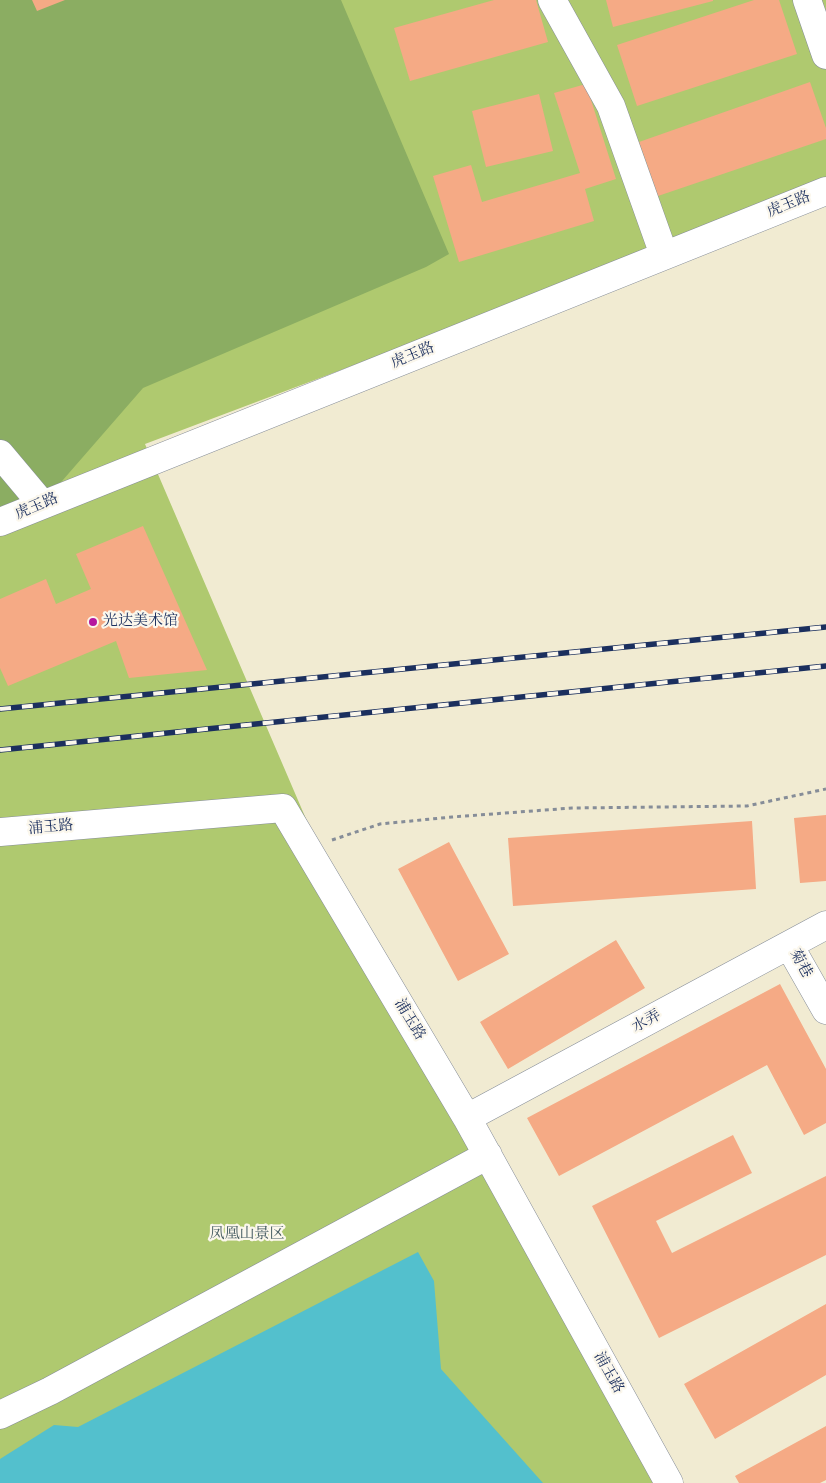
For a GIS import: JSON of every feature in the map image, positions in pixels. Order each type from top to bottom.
[{"type":"street","points":[[552,0],[611,106],[664,255]]},
{"type":"street","points":[[807,0],[826,55]]},
{"type":"street","name":"虎玉路","points":[[0,522],[826,190]]},
{"type":"street","points":[[0,454],[42,504]]},
{"type":"street","name":"浦玉路","points":[[0,832],[283,808],[467,1118],[669,1483]]},
{"type":"street","name":"水弄","points":[[467,1118],[826,925]]},
{"type":"street","name":"菊巷","points":[[789,945],[826,1010]]},
{"type":"street","points":[[0,1415],[50,1391],[488,1155]]},
{"type":"path","points":[[308,848],[380,824],[572,808],[747,806],[826,789]]},
{"type":"green space","name":"凤凰山景区","points":[[0,0],[826,0],[826,187],[145,444],[334,884],[673,1483],[0,1483]]},
{"type":"green space","points":[[0,0],[341,0],[449,254],[426,267],[143,388],[42,504],[0,522]]},
{"type":"water","points":[[418,1252],[434,1281],[441,1369],[543,1483],[0,1483],[0,1459],[54,1425],[78,1427]]},
{"type":"building","points":[[32,0],[65,0],[37,11]]},
{"type":"building","points":[[494,0],[536,0],[548,42],[410,81],[394,28]]},
{"type":"building","points":[[606,0],[713,0],[713,1],[613,27]]},
{"type":"building","points":[[754,0],[779,0],[797,54],[637,106],[617,45]]},
{"type":"building","points":[[810,82],[826,128],[826,139],[658,196],[639,142]]},
{"type":"building","points":[[586,84],[616,179],[585,189],[594,221],[459,262],[433,176],[471,165],[482,202],[580,173],[554,93]]},
{"type":"building","points":[[539,94],[553,151],[486,167],[472,111]]},
{"type":"building","name":"光达美术馆","points":[[143,526],[207,670],[129,678],[116,641],[8,686],[0,668],[0,599],[46,579],[56,604],[91,589],[76,554]]},
{"type":"building","points":[[826,815],[826,881],[800,883],[794,818]]},
{"type":"building","points":[[752,821],[756,889],[513,906],[508,838]]},
{"type":"building","points":[[449,842],[509,954],[458,981],[398,869]]},
{"type":"building","points":[[616,940],[645,988],[508,1069],[480,1022]]},
{"type":"building","points":[[780,984],[826,1069],[826,1123],[804,1135],[767,1065],[559,1176],[527,1118]]},
{"type":"building","points":[[733,1135],[752,1173],[656,1221],[672,1253],[826,1176],[826,1255],[659,1338],[592,1206]]},
{"type":"building","points":[[826,1304],[826,1375],[715,1439],[684,1384]]},
{"type":"building","points":[[826,1426],[826,1480],[820,1483],[739,1483],[735,1476]]},
{"type":"railway","points":[[0,709],[826,627]]},
{"type":"railway","points":[[0,750],[826,666]]},
{"type":"place","name":"光达美术馆","points":[[93,622]]}]
